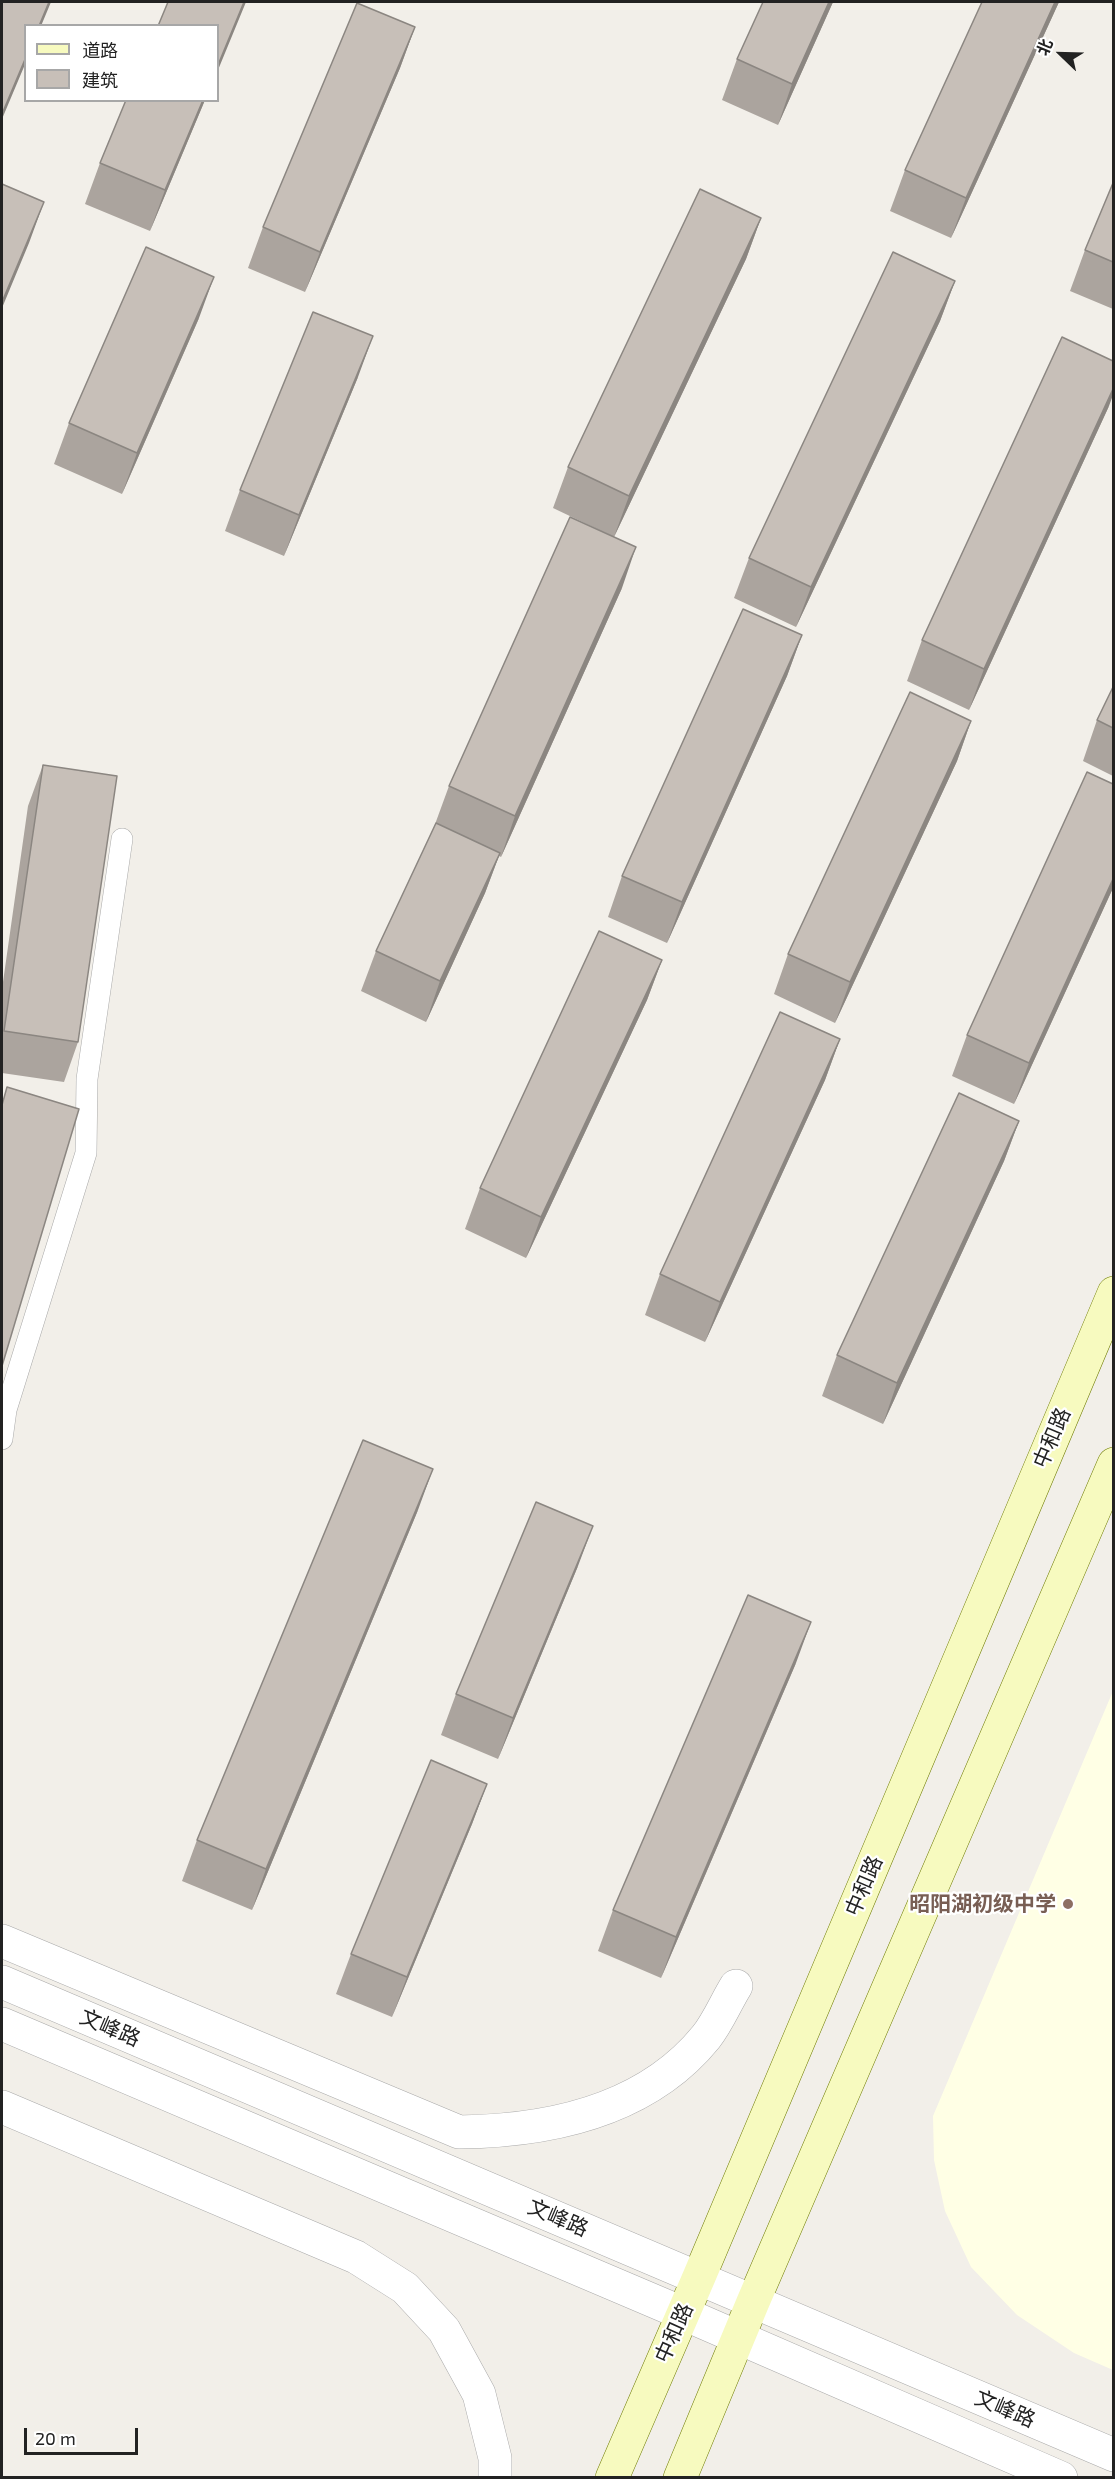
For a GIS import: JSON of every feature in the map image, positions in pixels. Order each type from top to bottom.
[{"type":"main road","name":"中和路","points":[[612,2478],[699,2277],[1113,1293]]},
{"type":"main road","points":[[680,2478],[753,2302],[1113,1464]]},
{"type":"street","points":[[2,1941],[459,2132],[504,2132],[553,2123],[597,2112],[640,2093],[679,2065],[706,2036],[736,1986]]},
{"type":"street","name":"文峰路","points":[[2,1982],[1113,2455]]},
{"type":"street","name":"文峰路","points":[[2,2024],[682,2313],[1061,2478]]},
{"type":"street","points":[[2,2107],[357,2257],[405,2288],[444,2330],[479,2394],[495,2458],[495,2478]]},
{"type":"lane","points":[[2,1439],[6,1410],[86,1153],[87,1079],[122,838]]},
{"type":"lane","points":[[65,1112],[87,1116]]},
{"type":"shaded area","name":"昭阳湖初级中学","points":[[1113,1691],[1113,2370],[1074,2353],[1017,2315],[971,2267],[945,2211],[934,2160],[933,2116]]},
{"type":"building","points":[[2,2],[49,2],[40,24],[24,24],[24,62],[2,114]]},
{"type":"building","points":[[168,2],[244,2],[219,63],[219,24],[159,24]]},
{"type":"building","points":[[763,2],[829,2],[792,84],[737,59]]},
{"type":"building","points":[[982,2],[1055,2],[966,198],[905,170]]},
{"type":"building","points":[[357,3],[415,27],[320,252],[263,227]]},
{"type":"building","points":[[125,102],[202,102],[165,190],[100,163]]},
{"type":"building","points":[[1113,183],[1113,262],[1085,250]]},
{"type":"building","points":[[2,184],[44,202],[2,302]]},
{"type":"building","points":[[700,189],[761,218],[629,496],[568,467]]},
{"type":"building","points":[[146,247],[214,277],[137,453],[69,423]]},
{"type":"building","points":[[893,252],[955,281],[811,587],[749,558]]},
{"type":"building","points":[[313,312],[373,336],[299,515],[240,490]]},
{"type":"building","points":[[1062,337],[1113,361],[1113,389],[984,669],[922,640]]},
{"type":"building","points":[[570,517],[636,547],[515,816],[449,786]]},
{"type":"building","points":[[743,609],[802,635],[682,902],[622,876]]},
{"type":"building","points":[[1113,687],[1113,728],[1097,720]]},
{"type":"building","points":[[910,692],[971,721],[850,982],[788,954]]},
{"type":"building","points":[[43,765],[117,776],[78,1042],[4,1031]]},
{"type":"building","points":[[1087,772],[1113,784],[1113,879],[1029,1063],[967,1035]]},
{"type":"building","points":[[436,823],[500,853],[440,981],[376,951]]},
{"type":"building","points":[[599,931],[662,960],[541,1217],[480,1188]]},
{"type":"building","points":[[780,1012],[840,1039],[720,1302],[660,1274]]},
{"type":"building","points":[[7,1087],[79,1109],[2,1366],[2,1105]]},
{"type":"building","points":[[959,1093],[1019,1121],[897,1383],[837,1355]]},
{"type":"building","points":[[363,1440],[433,1469],[266,1869],[197,1840]]},
{"type":"building","points":[[536,1502],[593,1526],[513,1718],[456,1694]]},
{"type":"building","points":[[748,1595],[811,1622],[676,1937],[613,1910]]},
{"type":"building","points":[[431,1760],[487,1784],[407,1977],[351,1954]]},
{"type":"place","name":"昭阳湖初级中学","points":[[1068,1904]]}]
